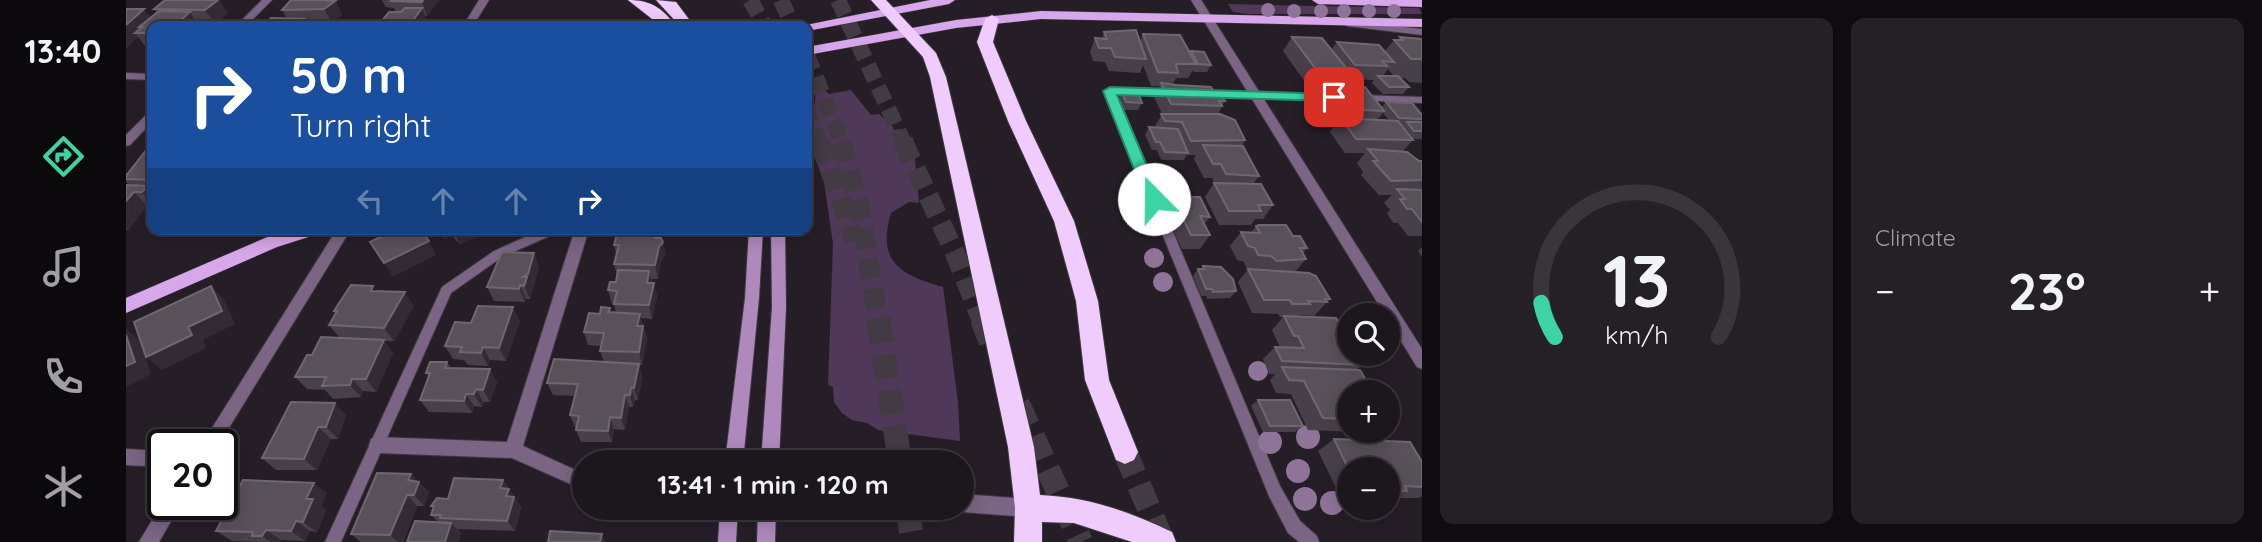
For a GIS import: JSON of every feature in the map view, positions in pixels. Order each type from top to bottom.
[{"type":"highway","points":[[635,0],[657,13],[664,21]]},
{"type":"highway","points":[[663,0],[671,5],[683,21]]},
{"type":"highway","points":[[883,6],[930,57],[942,93],[1021,447],[1028,508],[1028,542]]},
{"type":"highway","points":[[992,19],[985,42],[1017,121],[1064,221],[1087,301],[1097,380],[1125,452]]},
{"type":"highway","points":[[1028,508],[1039,542]]},
{"type":"highway","points":[[1028,508],[1074,509],[1133,528],[1162,542]]},
{"type":"main road","points":[[812,26],[883,6],[949,0]]},
{"type":"main road","points":[[1318,0],[1422,3]]},
{"type":"main road","points":[[812,50],[992,19],[1056,15],[1422,23]]},
{"type":"main road","points":[[271,242],[279,235]]},
{"type":"main road","points":[[126,306],[271,242],[295,235]]},
{"type":"main road","points":[[735,450],[752,298],[756,235]]},
{"type":"main road","points":[[770,450],[779,307],[778,235]]},
{"type":"main road","points":[[727,542],[728,520]]},
{"type":"main road","points":[[766,542],[767,520]]},
{"type":"street","points":[[246,21],[267,0]]},
{"type":"street","points":[[471,21],[484,0]]},
{"type":"street","points":[[1196,0],[1422,362]]},
{"type":"street","points":[[126,76],[147,77]]},
{"type":"street","points":[[126,142],[147,121]]},
{"type":"street","points":[[219,429],[340,235]]},
{"type":"street","points":[[513,450],[580,235]]},
{"type":"street","points":[[377,445],[513,450],[572,477]]},
{"type":"street","points":[[126,457],[147,458]]},
{"type":"street","points":[[974,504],[1028,508]]},
{"type":"street","points":[[148,542],[162,520]]},
{"type":"lane","points":[[1339,23],[1422,32]]},
{"type":"lane","points":[[1311,542],[1294,527],[1274,491],[1110,91],[1339,98]]},
{"type":"lane","points":[[1353,98],[1422,100]]},
{"type":"lane","points":[[1406,100],[1414,109]]},
{"type":"lane","points":[[333,542],[446,290],[498,254],[541,235]]},
{"type":"shaded area","points":[[1228,4],[1419,8],[1422,14],[1248,14],[1233,12]]},
{"type":"shaded area","points":[[823,88],[829,94],[851,90],[871,115],[879,114],[894,128],[892,130],[901,129],[907,136],[905,138],[913,137],[919,203],[909,202],[891,213],[887,244],[890,255],[904,271],[943,287],[958,402],[960,441],[878,430],[867,423],[852,420],[842,413],[834,402],[833,387],[828,385],[833,244],[824,182],[812,150],[815,89]]},
{"type":"building","points":[[165,0],[218,0],[205,10],[154,9]]},
{"type":"building","points":[[291,0],[335,1],[324,9],[282,10]]},
{"type":"building","points":[[392,0],[423,0],[422,2]]},
{"type":"building","points":[[405,8],[422,8],[413,21],[382,21],[389,12],[401,12]]},
{"type":"building","points":[[126,9],[144,9],[126,25]]},
{"type":"building","points":[[159,11],[190,12],[180,21],[147,21],[147,33],[135,33],[142,27],[139,27]]},
{"type":"building","points":[[271,18],[304,19],[302,21],[268,21]]},
{"type":"building","points":[[1136,30],[1146,59],[1115,57],[1111,48],[1099,48],[1095,38],[1107,39],[1104,32]]},
{"type":"building","points":[[1143,34],[1180,35],[1196,64],[1176,64],[1178,73],[1158,72]]},
{"type":"building","points":[[1292,37],[1322,38],[1347,69],[1315,68]]},
{"type":"building","points":[[1400,37],[1422,39],[1422,60],[1411,59],[1394,40],[1403,40]]},
{"type":"building","points":[[1337,42],[1379,45],[1394,62],[1382,61],[1387,66],[1355,65]]},
{"type":"building","points":[[1191,51],[1204,52],[1211,65],[1198,64]]},
{"type":"building","points":[[1378,76],[1398,76],[1409,87],[1389,87]]},
{"type":"building","points":[[1161,83],[1211,87],[1214,92],[1220,92],[1225,101],[1219,101],[1222,106],[1171,104]]},
{"type":"building","points":[[1325,86],[1365,87],[1384,111],[1341,109],[1324,92],[1329,92]]},
{"type":"building","points":[[1122,93],[1138,93],[1142,103],[1126,102]]},
{"type":"building","points":[[1386,102],[1412,103],[1422,115],[1422,119],[1399,118]]},
{"type":"building","points":[[1161,114],[1220,114],[1235,120],[1245,140],[1191,141],[1182,122],[1165,121]]},
{"type":"building","points":[[1341,118],[1398,121],[1413,140],[1356,139]]},
{"type":"building","points":[[1407,122],[1422,122],[1422,131],[1414,131]]},
{"type":"building","points":[[1149,127],[1178,129],[1188,153],[1165,152],[1160,142],[1156,142]]},
{"type":"building","points":[[1203,145],[1243,146],[1259,176],[1226,174],[1221,164],[1213,164]]},
{"type":"building","points":[[147,149],[147,180],[126,179]]},
{"type":"building","points":[[1368,149],[1407,152],[1422,161],[1422,180],[1391,181],[1373,161],[1378,161]]},
{"type":"building","points":[[1214,183],[1261,184],[1273,205],[1258,205],[1261,211],[1229,211]]},
{"type":"building","points":[[126,185],[147,186],[142,192],[134,192],[126,201]]},
{"type":"building","points":[[1397,189],[1422,190],[1422,222],[1412,209],[1407,209],[1400,199],[1405,199]]},
{"type":"building","points":[[1183,197],[1200,197],[1210,217],[1200,216],[1210,235],[1191,235],[1175,203],[1186,203]]},
{"type":"building","points":[[1286,225],[1293,236],[1300,236],[1307,248],[1300,248],[1306,259],[1277,261],[1271,256],[1258,255],[1255,248],[1248,246],[1241,232],[1260,233],[1256,226]]},
{"type":"building","points":[[385,235],[424,235],[429,241],[384,263],[370,242]]},
{"type":"building","points":[[616,235],[656,235],[655,238],[661,238],[663,242],[659,247],[655,265],[614,264],[619,245],[614,245]]},
{"type":"building","points":[[502,252],[534,253],[528,274],[523,277],[527,277],[524,286],[520,285],[519,289],[487,287]]},
{"type":"building","points":[[1203,266],[1221,267],[1233,279],[1236,291],[1213,292],[1212,289],[1206,289],[1198,269],[1204,269]]},
{"type":"building","points":[[1248,269],[1309,273],[1316,276],[1330,299],[1325,299],[1327,302],[1308,301],[1310,304],[1292,304],[1290,300],[1264,300]]},
{"type":"building","points":[[618,270],[649,271],[647,283],[654,283],[649,305],[614,304],[617,291],[608,290],[610,282],[616,282]]},
{"type":"building","points":[[351,285],[373,286],[371,291],[405,292],[384,328],[329,325],[337,311],[334,311]]},
{"type":"building","points":[[211,286],[222,311],[188,327],[192,335],[146,357],[134,322]]},
{"type":"building","points":[[478,306],[513,307],[499,348],[483,347],[481,353],[460,352],[462,347],[445,346],[455,322],[471,323]]},
{"type":"building","points":[[601,307],[610,308],[608,312],[640,314],[637,326],[643,326],[639,352],[600,351],[604,333],[584,332],[589,313],[600,314]]},
{"type":"building","points":[[1284,316],[1336,318],[1337,364],[1282,361],[1275,347],[1304,348],[1298,336],[1294,336]]},
{"type":"building","points":[[126,335],[135,362],[126,366]]},
{"type":"building","points":[[321,337],[384,340],[366,379],[352,379],[350,385],[322,386],[326,377],[295,377],[307,355],[312,355]]},
{"type":"building","points":[[554,359],[639,364],[634,388],[631,388],[630,395],[625,395],[621,418],[610,417],[608,431],[576,430],[579,416],[570,415],[578,384],[547,383]]},
{"type":"building","points":[[430,362],[447,362],[445,368],[490,369],[483,390],[476,389],[474,394],[466,394],[464,401],[420,400],[430,373],[426,373]]},
{"type":"building","points":[[1282,367],[1360,370],[1366,380],[1337,380],[1337,419],[1323,418],[1304,381],[1289,380]]},
{"type":"building","points":[[1258,400],[1290,400],[1303,426],[1270,426]]},
{"type":"building","points":[[291,402],[335,403],[326,427],[318,427],[304,459],[262,458]]},
{"type":"building","points":[[1334,439],[1337,439],[1337,443],[1410,442],[1422,462],[1422,487],[1405,486],[1407,491],[1400,491],[1400,457],[1343,457]]},
{"type":"building","points":[[377,473],[411,474],[408,480],[419,482],[414,495],[407,495],[390,535],[351,534]]},
{"type":"building","points":[[454,478],[503,480],[500,488],[509,489],[506,496],[514,497],[507,521],[440,518],[441,515],[431,515],[434,506],[431,506],[437,498],[448,499]]},
{"type":"building","points":[[243,480],[314,483],[306,499],[313,499],[303,522],[296,521],[291,531],[266,530],[262,536],[252,536],[253,532],[216,531],[222,520],[238,520],[238,489]]},
{"type":"building","points":[[415,521],[451,523],[445,542],[407,542]]},
{"type":"building","points":[[550,531],[602,534],[600,542],[548,542]]},
{"type":"tunnel","points":[[750,0],[762,21]]},
{"type":"tunnel","points":[[781,0],[791,21]]},
{"type":"tunnel","points":[[838,0],[904,143]]},
{"type":"tunnel","points":[[812,68],[842,143]]},
{"type":"tunnel","points":[[812,121],[820,143]]},
{"type":"tunnel","points":[[820,142],[855,240]]},
{"type":"tunnel","points":[[841,142],[860,208],[878,321]]},
{"type":"tunnel","points":[[903,142],[954,251],[982,321]]},
{"type":"tunnel","points":[[878,319],[898,450]]},
{"type":"tunnel","points":[[982,319],[992,345]]},
{"type":"tunnel","points":[[1018,404],[1081,542]]},
{"type":"tunnel","points":[[1125,452],[1163,542]]},
{"type":"tunnel","points":[[909,520],[913,542]]},
{"type":"route","points":[[1154,199],[1110,91],[1334,97]]}]
